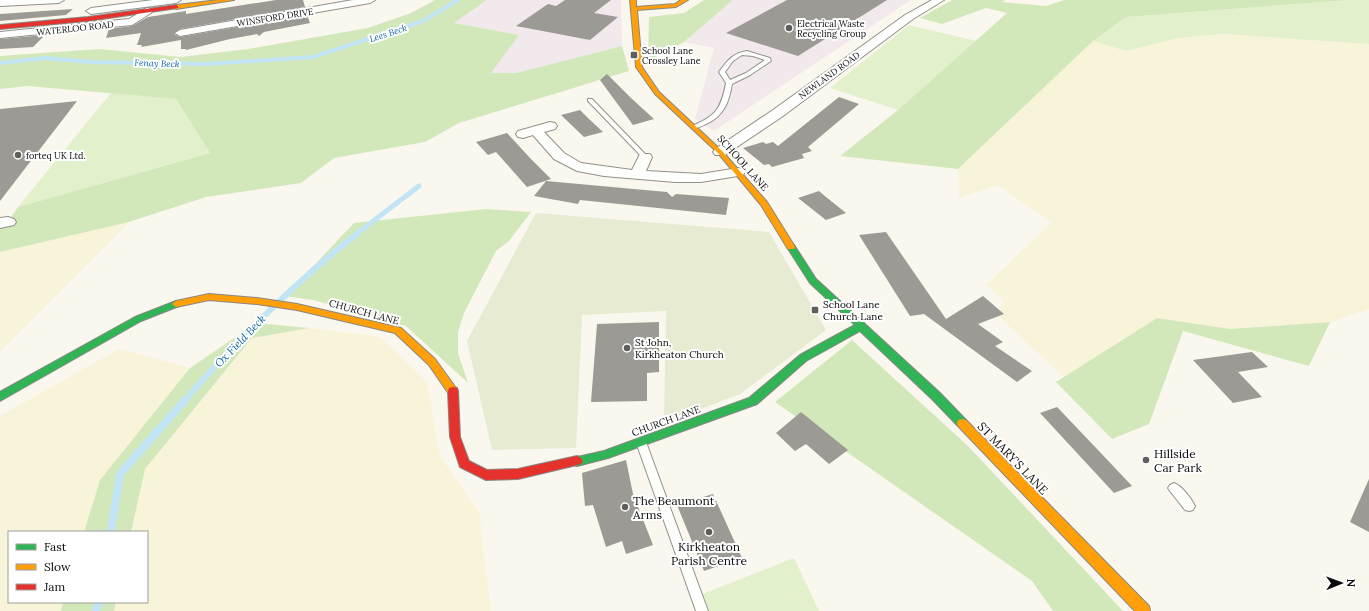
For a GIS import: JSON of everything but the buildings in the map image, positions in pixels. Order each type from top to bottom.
[{"type":"street","points":[[0,3],[59,0]]},
{"type":"street","points":[[90,0],[94,2],[96,6],[90,15]]},
{"type":"street","name":"WATERLOO ROAD","points":[[0,27],[90,15],[176,0]]},
{"type":"street","name":"WATERLOO ROAD","points":[[90,15],[147,12],[231,0]]},
{"type":"street","name":"WINSFORD DRIVE","points":[[180,33],[370,0]]},
{"type":"street","points":[[634,4],[676,5],[684,0]]},
{"type":"street","name":"NEWLAND ROAD","points":[[720,152],[778,113],[909,17],[939,0]]},
{"type":"street","name":"SCHOOL LANE","points":[[634,4],[639,67],[657,92],[720,152],[738,172],[764,204],[813,281],[861,326]]},
{"type":"street","name":"WATERLOO ROAD","points":[[0,35],[132,22],[147,12]]},
{"type":"street","points":[[550,126],[529,133],[558,156],[577,167],[675,178],[701,178],[738,172]]},
{"type":"street","points":[[637,174],[644,156]]},
{"type":"street","name":"CHURCH LANE","points":[[0,398],[138,319],[179,303],[209,297],[257,301],[297,307],[398,330],[432,362],[453,391],[455,437],[464,464],[486,475],[518,474],[604,456],[753,401],[803,358],[861,326]]},
{"type":"street","name":"ST MARY'S LANE","points":[[861,326],[936,396],[1144,611]]},
{"type":"lane","points":[[694,127],[716,118],[721,111],[726,99],[729,83],[722,72],[730,60],[741,53],[768,59],[768,61],[748,74],[729,83]]},
{"type":"lane","points":[[590,100],[644,156]]},
{"type":"lane","points":[[641,442],[702,611]]},
{"type":"lane","points":[[1174,488],[1189,506]]},
{"type":"shaded area","points":[[487,0],[621,0],[622,46],[516,73],[490,73],[519,35],[454,23]]},
{"type":"shaded area","points":[[733,0],[911,0],[714,131],[695,119],[714,48],[684,42]]},
{"type":"shaded area","points":[[1223,34],[1369,44],[1369,309],[1330,322],[1230,329],[1157,318],[1064,377],[998,316],[1003,300],[986,285],[1051,223],[998,185],[959,198],[958,169],[1093,41],[1126,51],[1178,38]]},
{"type":"shaded area","points":[[129,222],[0,351],[0,252]]},
{"type":"shaded area","points":[[309,328],[380,337],[427,382],[440,456],[479,512],[491,611],[114,611],[116,603],[148,603],[148,531],[131,531],[145,469],[253,338]]},
{"type":"shaded area","points":[[119,349],[190,368],[100,480],[84,531],[8,531],[8,603],[63,603],[61,611],[0,611],[0,416]]},
{"type":"green space","points":[[435,0],[487,0],[454,23],[519,35],[491,73],[516,73],[622,46],[629,71],[459,123],[425,142],[334,158],[301,183],[206,197],[129,222],[0,252],[0,226],[8,222],[18,207],[210,153],[176,99],[28,86],[0,89],[0,56],[99,49],[181,57],[248,49],[368,28],[411,13]]},
{"type":"green space","points":[[704,0],[733,0],[684,42],[648,61],[649,17],[684,13]]},
{"type":"green space","points":[[952,0],[1005,0],[1002,2],[1046,6],[1064,0],[1350,0],[1126,17],[1093,41],[958,169],[840,156],[898,110],[1007,13],[986,8],[942,24],[920,18]]},
{"type":"green space","points":[[1350,0],[1369,0],[1369,44],[1223,34],[1178,38],[1126,51],[1093,41],[1126,17]]},
{"type":"green space","points":[[909,25],[976,41],[898,110],[830,88]]},
{"type":"green space","points":[[111,93],[176,99],[210,153],[18,207]]},
{"type":"green space","points":[[486,209],[531,212],[509,241],[496,251],[464,313],[458,332],[458,353],[468,383],[406,326],[313,300],[285,296],[354,223]]},
{"type":"green space","points":[[536,213],[769,232],[826,330],[740,394],[664,423],[666,311],[582,315],[576,448],[492,450],[467,341]]},
{"type":"green space","points":[[1157,318],[1230,329],[1330,322],[1309,366],[1183,331],[1149,424],[1112,439],[1056,382]]},
{"type":"green space","points":[[256,323],[309,328],[252,338],[145,469],[131,531],[84,531],[100,480],[190,368]]},
{"type":"green space","points":[[852,340],[968,446],[1123,611],[1053,611],[1032,581],[775,402]]},
{"type":"green space","points":[[794,558],[819,611],[698,611],[695,597]]},
{"type":"green space","points":[[63,603],[116,603],[114,611],[61,611]]},
{"type":"waterway","name":"Fenay Beck","points":[[0,63],[44,58],[92,62],[207,64],[313,57],[423,21],[458,0]]},
{"type":"waterway","name":"Ox Field Beck","points":[[355,235],[419,186]]},
{"type":"waterway","name":"Ox Field Beck","points":[[184,401],[224,356],[266,313],[310,272],[357,234]]},
{"type":"waterway","name":"Ox Field Beck","points":[[111,531],[120,474],[185,400]]},
{"type":"waterway","name":"Ox Field Beck","points":[[96,611],[99,603]]},
{"type":"traffic: fast","points":[[791,247],[813,281],[936,396],[962,423]]},
{"type":"traffic: fast","points":[[0,397],[138,319],[176,304]]},
{"type":"traffic: fast","points":[[577,461],[604,455],[753,401],[803,358],[861,326]]},
{"type":"traffic: slow","points":[[176,7],[231,0]]},
{"type":"traffic: slow","points":[[633,0],[639,67],[657,93],[720,152],[764,204],[791,247]]},
{"type":"traffic: slow","points":[[635,9],[676,5],[685,0]]},
{"type":"traffic: slow","points":[[176,304],[209,297],[257,301],[297,307],[398,330],[432,362],[453,391]]},
{"type":"traffic: slow","points":[[962,423],[1144,611]]},
{"type":"traffic: jam","points":[[0,27],[88,19],[176,7]]},
{"type":"traffic: jam","points":[[453,391],[455,437],[464,464],[486,475],[518,474],[577,461]]},
{"type":"place","name":"Electrical Waste Recycling Group","points":[[789,28]]},
{"type":"place","name":"School Lane Crossley Lane","points":[[634,55]]},
{"type":"place","name":"forteq UK Ltd.","points":[[18,155]]},
{"type":"place","name":"School Lane Church Lane","points":[[815,310]]},
{"type":"place","name":"St John, Kirkheaton Church","points":[[627,348]]},
{"type":"place","name":"Hillside Car Park","points":[[1146,460]]},
{"type":"place","name":"The Beaumont Arms","points":[[625,507]]},
{"type":"place","name":"Kirkheaton Parish Centre","points":[[709,532]]},
{"type":"water label","name":"Lees Beck","points":[[388,33]]}]
